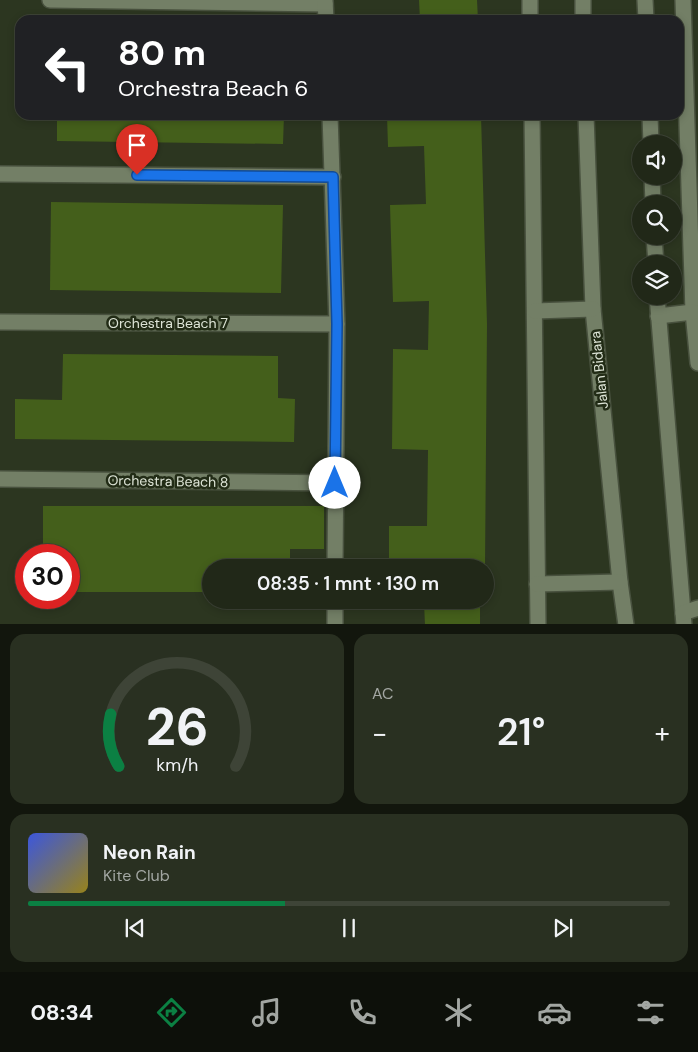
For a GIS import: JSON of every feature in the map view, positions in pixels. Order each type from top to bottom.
[{"type":"street","points":[[50,0],[325,2],[326,15]]},
{"type":"street","points":[[530,0],[530,15]]},
{"type":"street","points":[[583,0],[583,15]]},
{"type":"street","points":[[645,0],[646,15]]},
{"type":"street","points":[[682,15],[683,0]]},
{"type":"street","points":[[684,94],[693,312],[698,363]]},
{"type":"street","points":[[330,120],[337,324],[335,559]]},
{"type":"street","points":[[532,120],[538,624]]},
{"type":"street","name":"Jalan Bidara","points":[[586,120],[593,309],[620,582],[626,624]]},
{"type":"street","points":[[650,120],[651,135]]},
{"type":"street","points":[[0,174],[333,177]]},
{"type":"street","points":[[657,305],[683,619]]},
{"type":"street","points":[[535,312],[593,309]]},
{"type":"street","points":[[658,316],[693,312]]},
{"type":"street","name":"Orchestra Beach 7","points":[[0,322],[337,324]]},
{"type":"street","name":"Orchestra Beach 8","points":[[0,479],[335,483]]},
{"type":"street","points":[[537,584],[620,582]]},
{"type":"street","points":[[683,619],[698,608]]},
{"type":"street","points":[[335,609],[335,624]]},
{"type":"building","points":[[419,0],[477,0],[478,15],[420,15]]},
{"type":"building","points":[[57,120],[284,120],[283,144],[57,141]]},
{"type":"building","points":[[387,120],[481,120],[487,324],[485,559],[389,559],[389,526],[427,526],[428,450],[392,449],[393,349],[428,350],[429,301],[393,302],[390,205],[426,204],[424,146],[388,147]]},
{"type":"building","points":[[51,202],[283,205],[281,293],[50,290]]},
{"type":"building","points":[[63,354],[278,356],[278,398],[295,399],[294,442],[15,439],[15,399],[62,400]]},
{"type":"building","points":[[43,506],[324,506],[324,549],[290,549],[290,559],[202,559],[202,592],[80,592],[80,544],[43,544]]},
{"type":"building","points":[[424,609],[480,609],[480,624],[425,624]]},
{"type":"route","points":[[137,175],[333,177],[337,324],[335,483]]}]
